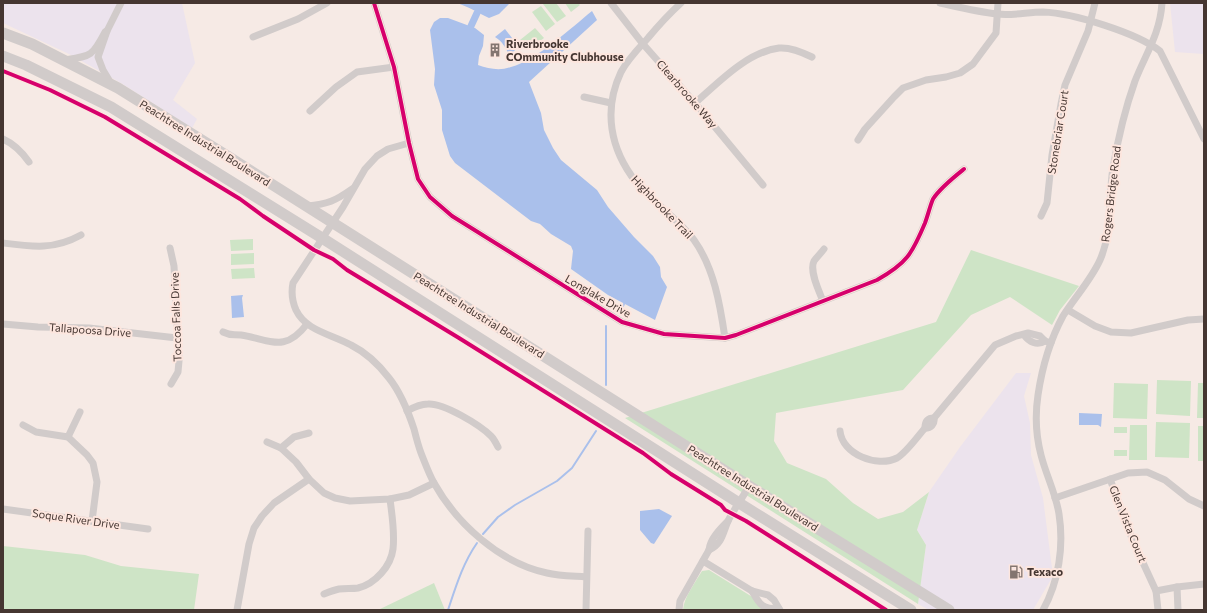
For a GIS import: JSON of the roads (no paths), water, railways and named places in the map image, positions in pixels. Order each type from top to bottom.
[{"type":"highway","name":"Peachtree Industrial Boulevard","points":[[3,33],[32,44],[112,85],[949,610]]},
{"type":"highway","name":"Peachtree Industrial Boulevard","points":[[3,56],[26,65],[111,107],[322,238],[911,610]]},
{"type":"street","points":[[112,85],[103,70],[98,57],[107,31],[120,3]]},
{"type":"street","points":[[253,37],[298,19],[327,3]]},
{"type":"street","name":"Longlake Drive","points":[[374,3],[394,67],[408,142],[418,179],[430,197],[452,216],[622,322],[664,334],[725,338],[877,280],[893,271],[908,258],[914,248],[934,199],[952,179],[964,169]]},
{"type":"street","name":"Clearbrooke Way","points":[[611,3],[643,44],[695,103],[763,185]]},
{"type":"street","name":"Highbrooke Trail","points":[[681,3],[634,52],[622,71],[611,103],[611,126],[620,158],[637,183],[695,240],[705,259],[718,296],[725,338]]},
{"type":"street","points":[[940,3],[998,14],[1043,12],[1075,17],[1091,21],[1152,44],[1160,52],[1204,139]]},
{"type":"street","points":[[858,140],[865,129],[903,88],[926,80],[960,73],[973,64],[996,33],[998,3]]},
{"type":"street","name":"Stonebriar Court","points":[[1041,216],[1048,203],[1052,155],[1060,104],[1065,85],[1085,39],[1095,3]]},
{"type":"street","name":"Rogers Bridge Road","points":[[1043,610],[1054,584],[1061,553],[1059,514],[1041,455],[1036,426],[1037,396],[1048,342],[1100,260],[1107,240],[1113,169],[1120,130],[1135,81],[1159,25],[1162,3]]},
{"type":"street","points":[[63,60],[81,58],[88,55],[96,49],[107,31]]},
{"type":"street","points":[[695,103],[725,77],[755,55],[780,48],[801,51],[812,57]]},
{"type":"street","points":[[310,111],[336,87],[357,72],[394,67]]},
{"type":"street","points":[[584,97],[611,103]]},
{"type":"street","points":[[3,139],[14,145],[30,162]]},
{"type":"street","points":[[408,142],[388,149],[377,156],[365,169],[333,223],[293,283],[292,292],[296,310],[307,324],[351,345],[364,353],[389,378],[403,398],[420,451],[434,483],[454,512],[482,540],[508,557],[524,565],[547,573],[586,577]]},
{"type":"street","points":[[307,206],[325,204],[354,188]]},
{"type":"street","points":[[3,244],[40,247],[54,246],[68,242],[81,235]]},
{"type":"street","name":"Toccoa Falls Drive","points":[[170,248],[174,266],[178,372],[172,384]]},
{"type":"street","points":[[823,301],[815,279],[813,268],[814,262],[824,249]]},
{"type":"street","points":[[1068,310],[1095,326],[1111,332],[1131,333],[1188,320],[1204,319]]},
{"type":"street","name":"Tallapoosa Drive","points":[[3,324],[38,327],[89,328],[177,338]]},
{"type":"street","points":[[223,332],[229,335],[240,334],[268,342],[283,342],[292,339],[300,333],[307,324]]},
{"type":"street","points":[[840,430],[841,438],[854,452],[873,461],[898,458],[925,428],[927,420],[929,418],[934,418],[994,345],[1028,333],[1040,336],[1048,342]]},
{"type":"street","points":[[1032,342],[1035,334]]},
{"type":"street","points":[[1024,335],[1032,342],[1048,342]]},
{"type":"street","points":[[407,411],[418,405],[428,404],[443,406],[483,430],[492,437],[498,447]]},
{"type":"street","points":[[68,436],[80,412]]},
{"type":"street","points":[[23,425],[36,432],[68,436],[88,455],[96,473],[97,488],[92,521]]},
{"type":"street","points":[[281,448],[294,437],[309,433]]},
{"type":"street","points":[[267,442],[281,448],[296,462],[309,480],[324,493],[335,498],[350,501],[390,499],[409,495],[434,483]]},
{"type":"street","points":[[1055,498],[1128,473],[1147,472],[1165,480],[1189,500],[1204,506]]},
{"type":"street","name":"Glen Vista Court","points":[[1110,479],[1133,541],[1156,591],[1158,610]]},
{"type":"street","points":[[237,610],[249,544],[254,528],[262,516],[274,503],[309,480]]},
{"type":"street","points":[[679,610],[680,601],[709,550],[715,548],[725,532],[728,522],[750,486]]},
{"type":"street","points":[[324,594],[339,590],[358,588],[371,582],[381,574],[388,564],[393,550],[390,499]]},
{"type":"street","name":"Soque River Drive","points":[[3,509],[148,529]]},
{"type":"street","points":[[586,610],[588,531]]},
{"type":"street","points":[[703,561],[752,592],[768,595],[774,600],[780,610]]},
{"type":"street","points":[[1156,591],[1204,584]]},
{"type":"street","points":[[1177,587],[1178,610]]},
{"type":"street","points":[[752,592],[762,606],[780,610]]},
{"type":"water","points":[[456,3],[510,3],[499,14],[489,18]]},
{"type":"water","points":[[592,11],[597,20],[529,82],[541,113],[544,130],[561,160],[597,190],[608,207],[653,256],[660,267],[661,277],[667,287],[655,320],[608,295],[571,269],[573,251],[571,246],[551,234],[540,224],[531,221],[455,163],[450,156],[442,130],[442,110],[434,85],[435,69],[430,30],[434,22],[440,18],[448,18],[475,28],[484,35],[478,65],[503,69],[521,63],[543,51]]},
{"type":"water","points":[[505,29],[519,47],[509,55],[504,45],[495,37]]},
{"type":"water","points":[[243,295],[244,317],[232,318],[231,296]]},
{"type":"water","points":[[1079,413],[1102,414],[1101,427],[1098,425],[1079,425]]},
{"type":"water","points":[[659,509],[672,516],[654,544],[651,543],[640,530],[640,511]]},
{"type":"waterway","points":[[471,26],[477,13]]},
{"type":"waterway","points":[[606,326],[606,385]]},
{"type":"waterway","points":[[483,534],[498,517],[515,505],[557,481],[572,468],[596,431]]},
{"type":"waterway","points":[[448,610],[464,567],[477,543]]},
{"type":"place","name":"Riverbrooke COmmunity Clubhouse","points":[[495,50]]},
{"type":"place","name":"Texaco","points":[[1016,572]]}]
